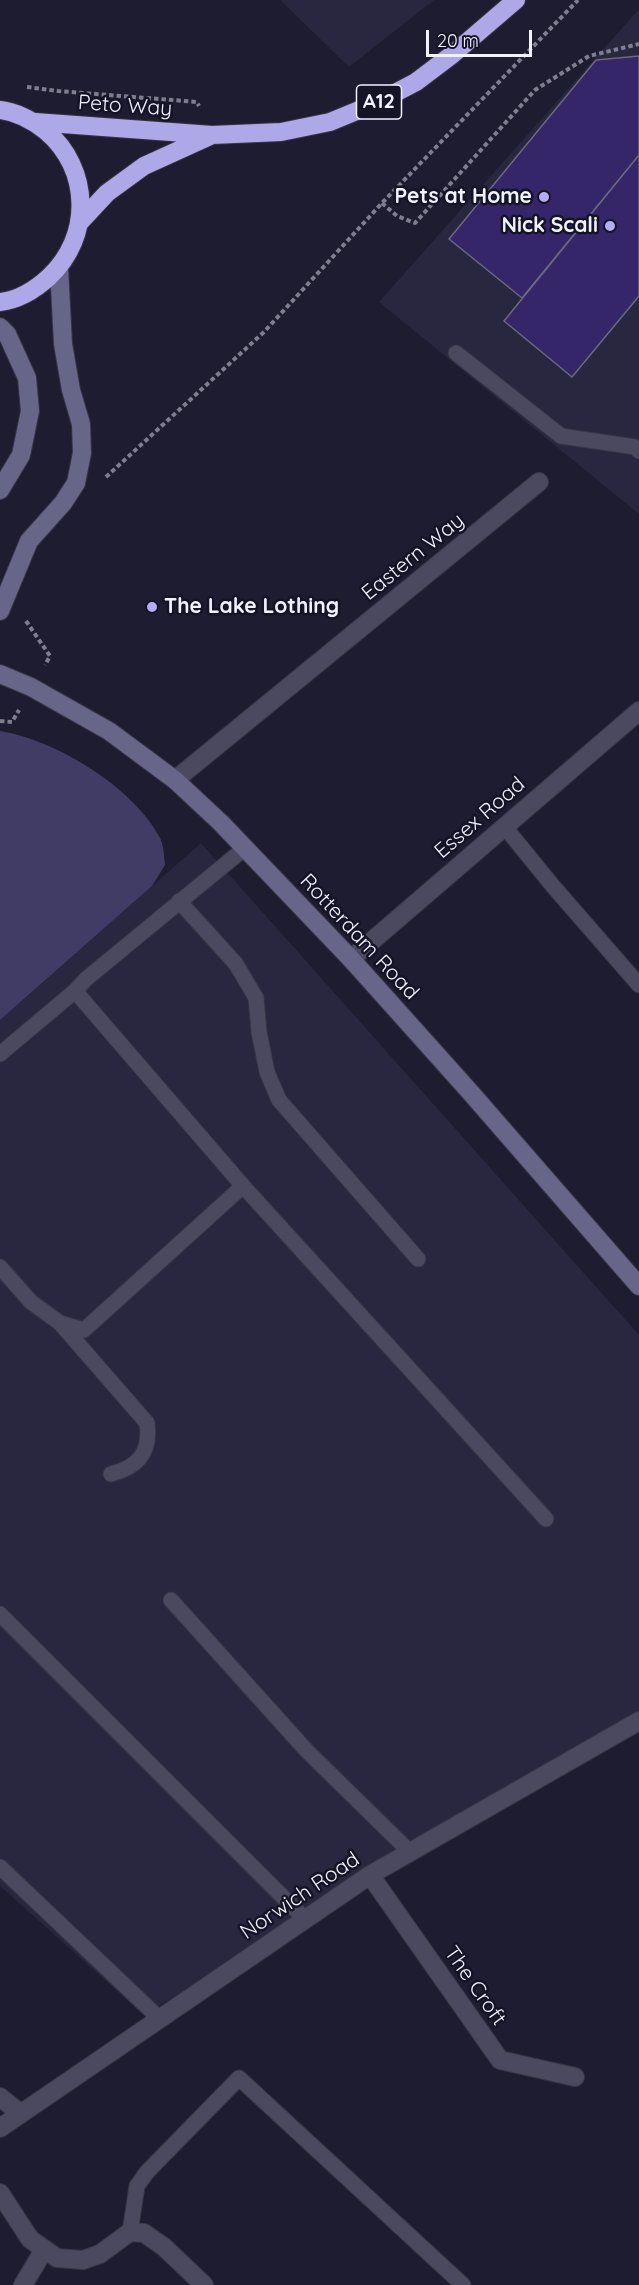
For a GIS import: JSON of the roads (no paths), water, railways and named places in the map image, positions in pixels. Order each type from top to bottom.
[{"type":"highway","name":"Peto Way","points":[[35,122],[212,135],[281,132],[330,122],[376,103],[416,82],[453,54],[516,0]]},
{"type":"highway","points":[[0,110],[35,122],[57,141],[73,165],[81,194],[80,222],[73,247],[59,268],[36,289],[0,302]]},
{"type":"highway","name":"Peto Way","points":[[80,222],[108,193],[144,166],[212,135]]},
{"type":"street","points":[[0,611],[29,541],[63,503],[76,483],[82,453],[81,424],[71,390],[63,344],[59,268]]},
{"type":"street","points":[[0,327],[7,334],[27,378],[30,411],[21,455],[0,490]]},
{"type":"street","name":"Eastern Way","points":[[175,780],[539,482]]},
{"type":"street","name":"Rotterdam Road","points":[[0,674],[32,687],[110,731],[175,780],[245,848],[351,959],[471,1092],[639,1286]]},
{"type":"street","name":"Essex Road","points":[[351,959],[639,711]]},
{"type":"street","name":"Norwich Road","points":[[0,2128],[370,1875],[639,1721]]},
{"type":"street","name":"The Croft","points":[[370,1875],[500,2060],[574,2078]]},
{"type":"street","points":[[0,2097],[21,2114]]},
{"type":"street","points":[[0,2193],[30,2239],[57,2258],[83,2260],[100,2254],[130,2232],[144,2233],[164,2247],[204,2285]]},
{"type":"street","points":[[23,2285],[44,2250]]},
{"type":"lane","points":[[456,353],[561,436],[635,447],[639,451]]},
{"type":"lane","points":[[504,826],[639,985]]},
{"type":"lane","points":[[0,1054],[75,991],[86,979],[245,848]]},
{"type":"lane","points":[[179,901],[236,964],[256,998],[259,1032],[267,1072],[279,1100],[418,1259]]},
{"type":"lane","points":[[75,991],[243,1186],[546,1519]]},
{"type":"lane","points":[[60,1323],[84,1330],[243,1186]]},
{"type":"lane","points":[[0,1268],[31,1302],[60,1323],[147,1423],[149,1440],[143,1454],[126,1470],[111,1474]]},
{"type":"lane","points":[[171,1600],[306,1750],[410,1852]]},
{"type":"lane","points":[[0,1614],[305,1919]]},
{"type":"lane","points":[[0,1867],[160,2019]]},
{"type":"lane","points":[[130,2232],[137,2186],[147,2172],[239,2078],[463,2285]]},
{"type":"place","name":"Pets at Home","points":[[544,197]]},
{"type":"place","name":"Nick Scali","points":[[610,226]]},
{"type":"place","name":"The Lake Lothing","points":[[152,607]]}]
